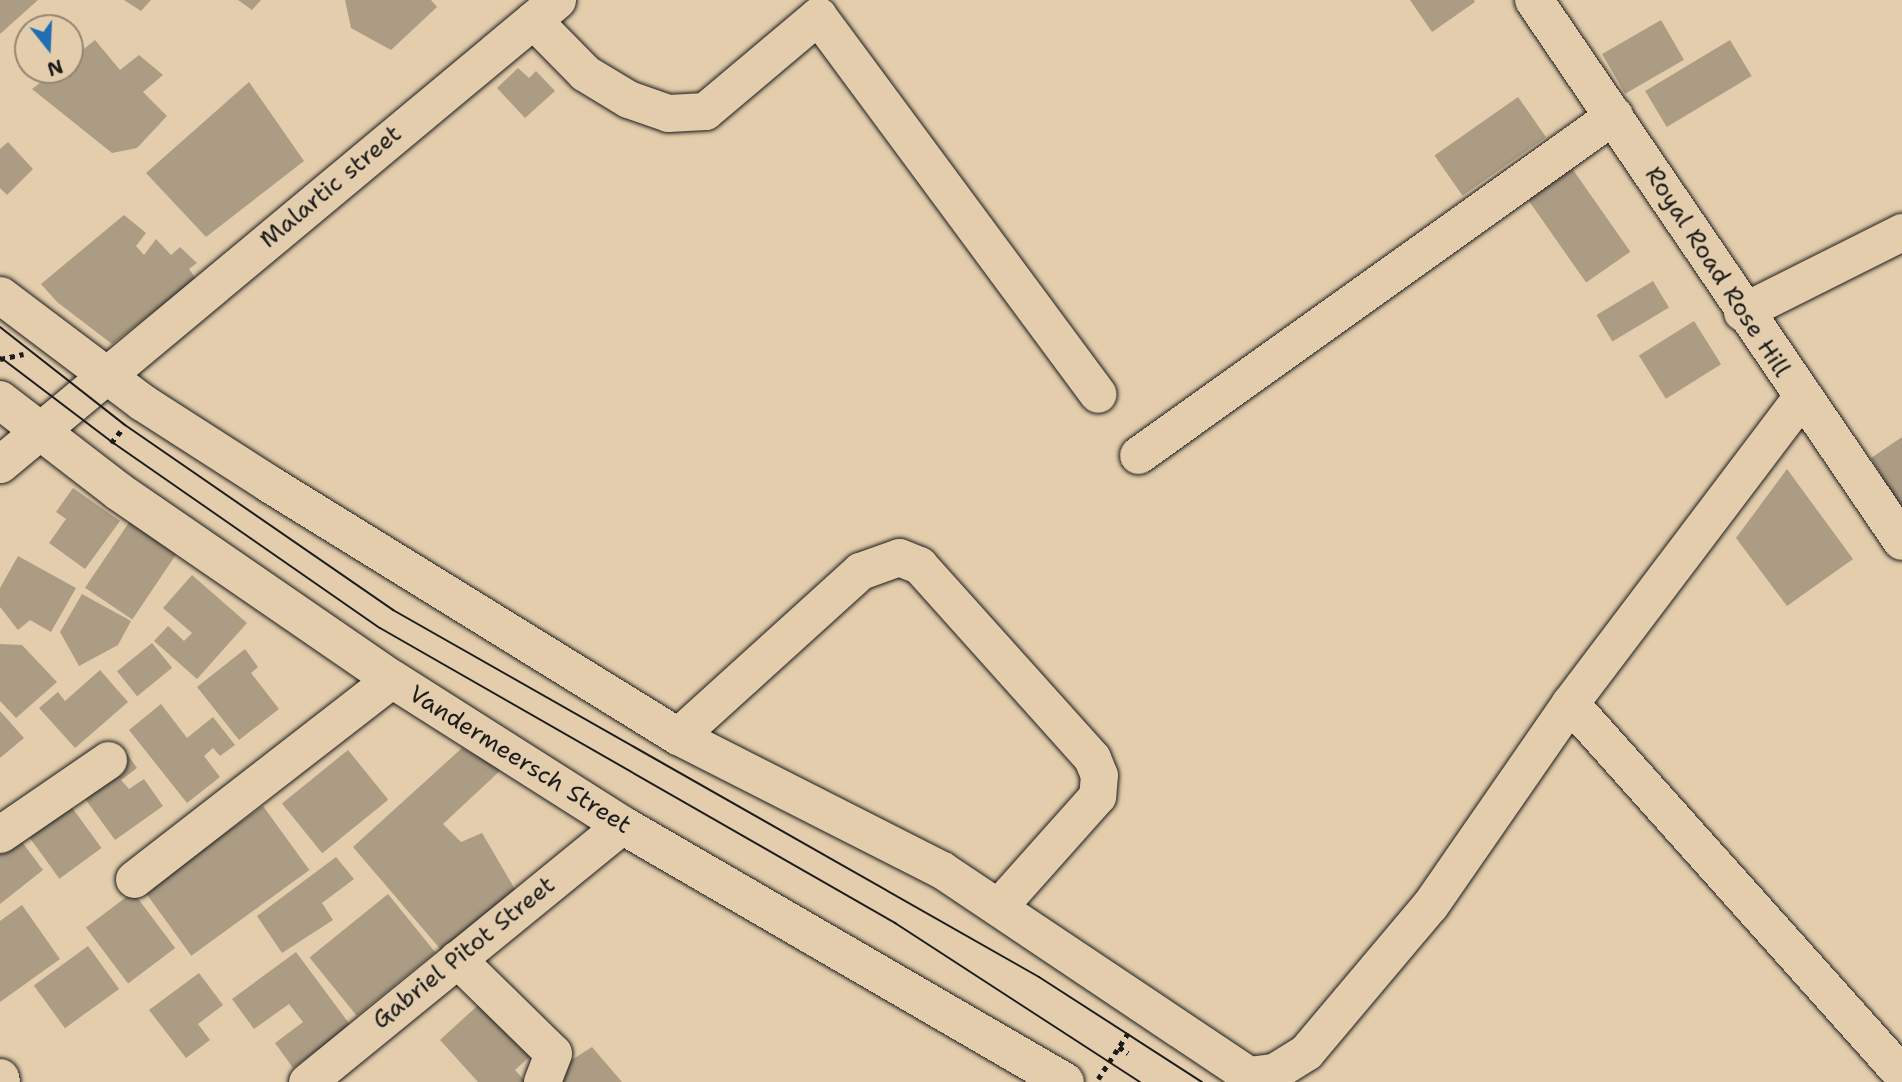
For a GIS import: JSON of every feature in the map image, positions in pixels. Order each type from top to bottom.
[{"type":"main road","name":"Royal Road Rose Hill","points":[[1534,0],[1614,115],[1742,312],[1902,541]]},
{"type":"main road","name":"Vandermeersch Street","points":[[0,400],[91,471],[392,679],[622,825],[1065,1082]]},
{"type":"street","points":[[545,10],[585,72],[628,99],[668,113],[705,111],[830,8],[1098,394]]},
{"type":"street","name":"Malartic street","points":[[0,464],[545,10]]},
{"type":"street","points":[[1138,455],[1614,115]]},
{"type":"street","points":[[1742,312],[1902,232]]},
{"type":"street","points":[[0,295],[142,402],[678,736],[942,870],[1000,905],[1248,1075],[1274,1072],[1306,1052],[1430,905],[1570,703],[1801,398]]},
{"type":"street","points":[[678,736],[860,571],[899,557],[919,565],[1092,758],[1099,775],[1097,796],[1000,905]]},
{"type":"street","points":[[134,879],[392,679]]},
{"type":"street","points":[[1570,703],[1902,1074]]},
{"type":"street","points":[[0,834],[108,760]]},
{"type":"street","name":"Gabriel Pitot Street","points":[[307,1082],[622,825]]},
{"type":"street","points":[[457,959],[553,1053],[541,1082]]},
{"type":"path","points":[[91,471],[142,402]]},
{"type":"path","points":[[1096,1082],[1146,1006]]},
{"type":"path","points":[[1119,1047],[1128,1053]]},
{"type":"building","points":[[0,0],[38,0],[22,14],[14,14],[14,21],[0,34]]},
{"type":"building","points":[[124,0],[151,0],[141,11]]},
{"type":"building","points":[[238,0],[261,0],[252,10]]},
{"type":"building","points":[[345,0],[431,0],[437,7],[391,50],[351,28]]},
{"type":"building","points":[[1410,0],[1474,0],[1475,2],[1432,32]]},
{"type":"building","points":[[1661,20],[1684,60],[1625,94],[1602,54]]},
{"type":"building","points":[[95,40],[120,70],[139,55],[163,75],[143,92],[167,116],[137,148],[112,153],[32,89],[39,84],[84,84],[84,49]]},
{"type":"building","points":[[1730,40],[1752,76],[1667,127],[1645,91]]},
{"type":"building","points":[[518,68],[529,78],[536,71],[555,91],[525,118],[497,88]]},
{"type":"building","points":[[249,82],[304,161],[206,237],[146,173]]},
{"type":"building","points":[[1518,97],[1546,137],[1463,196],[1434,156]]},
{"type":"building","points":[[8,142],[33,169],[7,195],[0,188],[0,149]]},
{"type":"building","points":[[1569,164],[1630,252],[1586,283],[1525,195]]},
{"type":"building","points":[[124,215],[146,233],[136,246],[144,255],[156,239],[171,255],[180,247],[197,263],[189,269],[196,279],[112,344],[57,302],[41,284]]},
{"type":"building","points":[[1653,281],[1669,308],[1612,342],[1596,315]]},
{"type":"building","points":[[1694,321],[1721,364],[1666,399],[1639,355]]},
{"type":"building","points":[[1902,437],[1902,510],[1871,458]]},
{"type":"building","points":[[1787,469],[1853,559],[1787,606],[1736,538]]},
{"type":"building","points":[[73,488],[120,521],[85,569],[49,543],[66,519],[56,512]]},
{"type":"building","points":[[132,518],[179,550],[132,620],[85,588]]},
{"type":"building","points":[[18,556],[76,588],[51,632],[30,620],[18,630],[0,607],[0,588]]},
{"type":"building","points":[[192,575],[247,623],[197,679],[154,641],[168,626],[184,641],[192,633],[163,608]]},
{"type":"building","points":[[82,594],[131,621],[118,645],[79,666],[60,632]]},
{"type":"building","points":[[152,643],[172,668],[137,696],[117,671]]},
{"type":"building","points":[[0,644],[22,645],[57,682],[16,718],[0,701]]},
{"type":"building","points":[[245,649],[258,667],[251,673],[279,709],[239,740],[197,687]]},
{"type":"building","points":[[100,670],[128,702],[75,748],[39,708],[58,692],[65,701]]},
{"type":"building","points":[[161,704],[187,738],[213,717],[235,745],[220,756],[213,748],[204,756],[220,777],[187,803],[129,730]]},
{"type":"building","points":[[0,711],[24,738],[0,758]]},
{"type":"building","points":[[462,748],[502,769],[443,824],[461,842],[482,833],[516,891],[442,951],[353,847]]},
{"type":"building","points":[[348,750],[388,800],[322,853],[282,803]]},
{"type":"building","points":[[127,754],[137,768],[121,780],[129,789],[144,779],[163,806],[115,840],[78,789]]},
{"type":"building","points":[[68,802],[102,848],[59,879],[26,833]]},
{"type":"building","points":[[263,806],[309,870],[191,956],[145,892]]},
{"type":"building","points":[[13,830],[43,870],[0,904],[0,840]]},
{"type":"building","points":[[336,857],[354,879],[322,903],[333,920],[282,953],[257,916]]},
{"type":"building","points":[[133,892],[175,948],[128,983],[86,928]]},
{"type":"building","points":[[388,894],[435,952],[357,1016],[310,958]]},
{"type":"building","points":[[22,905],[60,959],[0,1002],[0,921]]},
{"type":"building","points":[[88,946],[119,989],[65,1028],[34,985]]},
{"type":"building","points":[[296,952],[351,1026],[293,1068],[275,1043],[303,1022],[289,1004],[254,1029],[232,999]]},
{"type":"building","points":[[199,973],[223,1005],[198,1024],[210,1040],[186,1058],[149,1010]]},
{"type":"building","points":[[488,996],[537,1050],[515,1070],[526,1082],[478,1082],[440,1040]]},
{"type":"building","points":[[592,1047],[622,1082],[537,1082]]},
{"type":"tram line","points":[[0,327],[125,425],[393,610],[1039,977],[1202,1082]]},
{"type":"tram line","points":[[0,357],[112,442],[380,628],[895,923],[1140,1082]]}]
